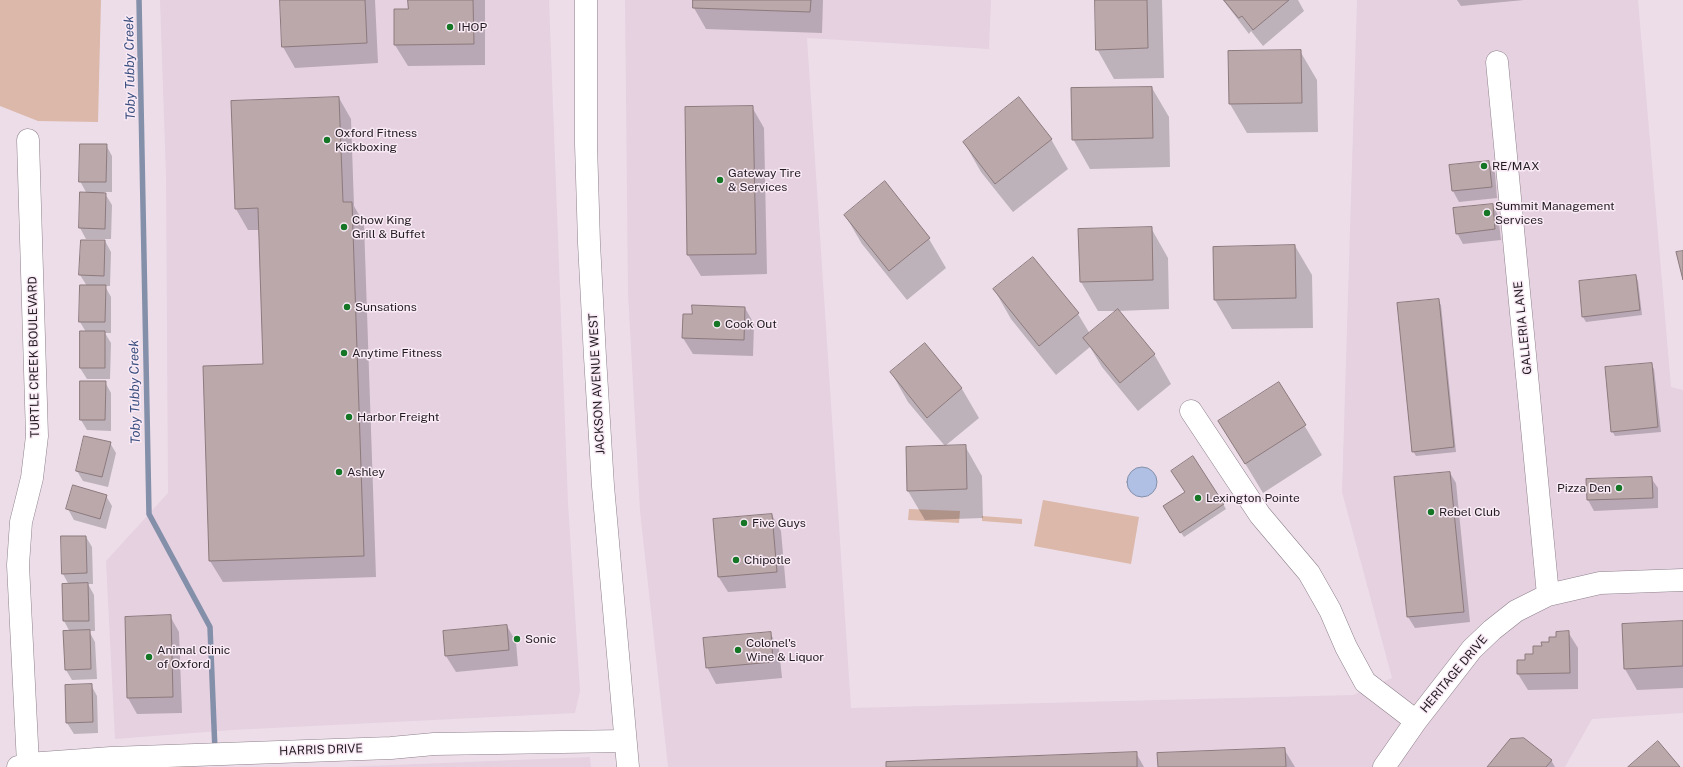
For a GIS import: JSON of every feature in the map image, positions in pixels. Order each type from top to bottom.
[{"type":"street","name":"JACKSON AVENUE WEST","points":[[586,0],[586,144],[590,258],[603,486],[628,767]]},
{"type":"street","name":"GALLERIA LANE","points":[[1497,62],[1548,595]]},
{"type":"street","name":"TURTLE CREEK BOULEVARD","points":[[23,766],[18,564],[21,522],[32,478],[37,436],[28,140]]},
{"type":"street","points":[[1191,411],[1260,515],[1308,573],[1330,610],[1346,647],[1365,682],[1416,720]]},
{"type":"street","name":"HERITAGE DRIVE","points":[[1384,767],[1416,720],[1464,659],[1492,630],[1516,611],[1548,595],[1600,584],[1683,580]]},
{"type":"street","name":"HARRIS DRIVE","points":[[23,766],[111,763],[200,756],[391,748],[434,744],[625,741]]},
{"type":"shaded area","points":[[0,0],[101,0],[98,122],[38,121],[0,106]]},
{"type":"shaded area","points":[[160,0],[549,0],[568,503],[580,691],[575,713],[232,730],[115,739],[106,561],[168,493],[166,176]]},
{"type":"shaded area","points":[[625,0],[991,0],[989,49],[807,38],[851,708],[1353,695],[1392,678],[1342,492],[1357,0],[1638,0],[1671,387],[1683,390],[1683,713],[1592,719],[1565,767],[668,767],[640,511],[628,293]]},
{"type":"shaded area","points":[[1043,500],[1139,517],[1131,564],[1034,546]]},
{"type":"shaded area","points":[[909,509],[960,511],[959,523],[908,520]]},
{"type":"shaded area","points":[[982,516],[1022,519],[1022,524],[982,521]]},
{"type":"shaded area","points":[[590,757],[591,767],[343,767]]},
{"type":"water","points":[[1142,467],[1153,471],[1157,482],[1153,493],[1142,497],[1131,493],[1127,482],[1131,471]]},
{"type":"building","points":[[280,0],[365,0],[367,43],[282,47]]},
{"type":"building","points":[[408,0],[473,0],[474,44],[394,45],[394,9],[408,9]]},
{"type":"building","points":[[693,0],[811,0],[810,12],[693,8]]},
{"type":"building","points":[[1095,0],[1147,0],[1148,48],[1096,50]]},
{"type":"building","points":[[1224,0],[1289,0],[1253,30],[1242,16],[1239,18]]},
{"type":"building","points":[[1301,50],[1302,103],[1229,104],[1228,51]]},
{"type":"building","points":[[1152,87],[1153,138],[1072,140],[1071,88]]},
{"type":"building","points":[[339,97],[343,202],[352,202],[364,556],[209,561],[203,366],[263,364],[258,208],[235,209],[231,101]]},
{"type":"building","points":[[1019,97],[1052,139],[995,184],[963,142]]},
{"type":"building","name":"Gateway Tire & Services","points":[[753,106],[756,254],[687,255],[685,107]]},
{"type":"building","points":[[80,144],[107,144],[106,182],[79,182]]},
{"type":"building","points":[[1489,161],[1492,187],[1452,191],[1449,165]]},
{"type":"building","points":[[885,181],[930,238],[889,271],[844,215]]},
{"type":"building","points":[[80,192],[106,193],[105,229],[79,228]]},
{"type":"building","points":[[1493,204],[1495,229],[1456,234],[1453,208]]},
{"type":"building","points":[[1152,227],[1153,280],[1080,282],[1078,229]]},
{"type":"building","points":[[81,240],[105,240],[104,276],[79,275]]},
{"type":"building","points":[[1295,245],[1296,298],[1214,300],[1213,247]]},
{"type":"building","points":[[1683,251],[1683,280],[1676,252]]},
{"type":"building","points":[[1033,257],[1079,313],[1039,346],[993,289]]},
{"type":"building","points":[[1636,275],[1640,310],[1582,317],[1579,281]]},
{"type":"building","points":[[80,285],[106,285],[105,322],[79,322]]},
{"type":"building","points":[[1439,299],[1454,447],[1412,452],[1397,303]]},
{"type":"building","points":[[692,305],[745,307],[744,340],[682,338],[683,314],[692,314]]},
{"type":"building","points":[[1118,309],[1155,354],[1120,383],[1083,338]]},
{"type":"building","points":[[80,331],[105,331],[105,368],[80,368]]},
{"type":"building","points":[[925,343],[962,388],[927,418],[890,372]]},
{"type":"building","points":[[1652,363],[1658,427],[1611,432],[1605,367]]},
{"type":"building","points":[[80,381],[106,381],[105,420],[80,420]]},
{"type":"building","points":[[1279,382],[1306,425],[1245,464],[1218,421]]},
{"type":"building","points":[[84,436],[111,442],[102,477],[76,471]]},
{"type":"building","points":[[966,445],[967,489],[907,491],[906,447]]},
{"type":"building","name":"Lexington Pointe","points":[[1193,456],[1224,504],[1180,533],[1163,506],[1185,492],[1171,471]]},
{"type":"building","points":[[1450,472],[1464,612],[1407,617],[1394,477]]},
{"type":"building","name":"Pizza Den","points":[[1652,477],[1653,498],[1587,500],[1586,479]]},
{"type":"building","points":[[73,485],[107,495],[100,519],[66,509]]},
{"type":"building","points":[[772,514],[777,572],[718,577],[713,519]]},
{"type":"building","points":[[61,536],[86,536],[87,573],[62,574]]},
{"type":"building","points":[[88,583],[89,621],[63,621],[62,584]]},
{"type":"building","name":"Animal Clinic of Oxford","points":[[171,615],[173,697],[127,698],[125,617]]},
{"type":"building","points":[[1683,621],[1683,666],[1624,669],[1622,624]]},
{"type":"building","points":[[507,625],[509,650],[445,656],[443,631]]},
{"type":"building","points":[[90,630],[91,669],[65,670],[63,631]]},
{"type":"building","points":[[1569,631],[1570,673],[1517,674],[1517,660],[1525,660],[1525,654],[1533,654],[1533,646],[1542,646],[1541,642],[1549,642],[1549,637],[1556,637],[1556,632]]},
{"type":"building","name":"Colonel's Wine & Liquor","points":[[771,632],[773,662],[706,668],[703,638]]},
{"type":"building","points":[[92,684],[93,722],[66,723],[65,685]]},
{"type":"building","points":[[1524,738],[1552,760],[1546,767],[1487,767],[1510,739]]},
{"type":"building","points":[[1658,741],[1680,767],[1628,767]]},
{"type":"building","points":[[1285,748],[1286,767],[1158,767],[1157,753]]},
{"type":"building","points":[[1137,752],[1137,767],[886,767],[886,762]]},
{"type":"waterway","name":"Toby Tubby Creek","points":[[139,0],[149,514],[210,627],[215,751]]},
{"type":"place","name":"IHOP","points":[[450,27]]},
{"type":"place","name":"Oxford Fitness Kickboxing","points":[[327,140]]},
{"type":"place","name":"RE/MAX","points":[[1484,166]]},
{"type":"place","name":"Gateway Tire & Services","points":[[720,180]]},
{"type":"place","name":"Summit Management Services","points":[[1487,213]]},
{"type":"place","name":"Chow King Grill & Buffet","points":[[344,227]]},
{"type":"place","name":"Sunsations","points":[[347,307]]},
{"type":"place","name":"Cook Out","points":[[717,324]]},
{"type":"place","name":"Anytime Fitness","points":[[344,353]]},
{"type":"place","name":"Harbor Freight","points":[[349,417]]},
{"type":"place","name":"Ashley","points":[[339,472]]},
{"type":"place","name":"Pizza Den","points":[[1619,488]]},
{"type":"place","name":"Lexington Pointe","points":[[1198,498]]},
{"type":"place","name":"Rebel Club","points":[[1431,512]]},
{"type":"place","name":"Five Guys","points":[[744,523]]},
{"type":"place","name":"Chipotle","points":[[736,560]]},
{"type":"place","name":"Sonic","points":[[517,639]]},
{"type":"place","name":"Colonel's Wine & Liquor","points":[[738,650]]},
{"type":"place","name":"Animal Clinic of Oxford","points":[[149,657]]}]
